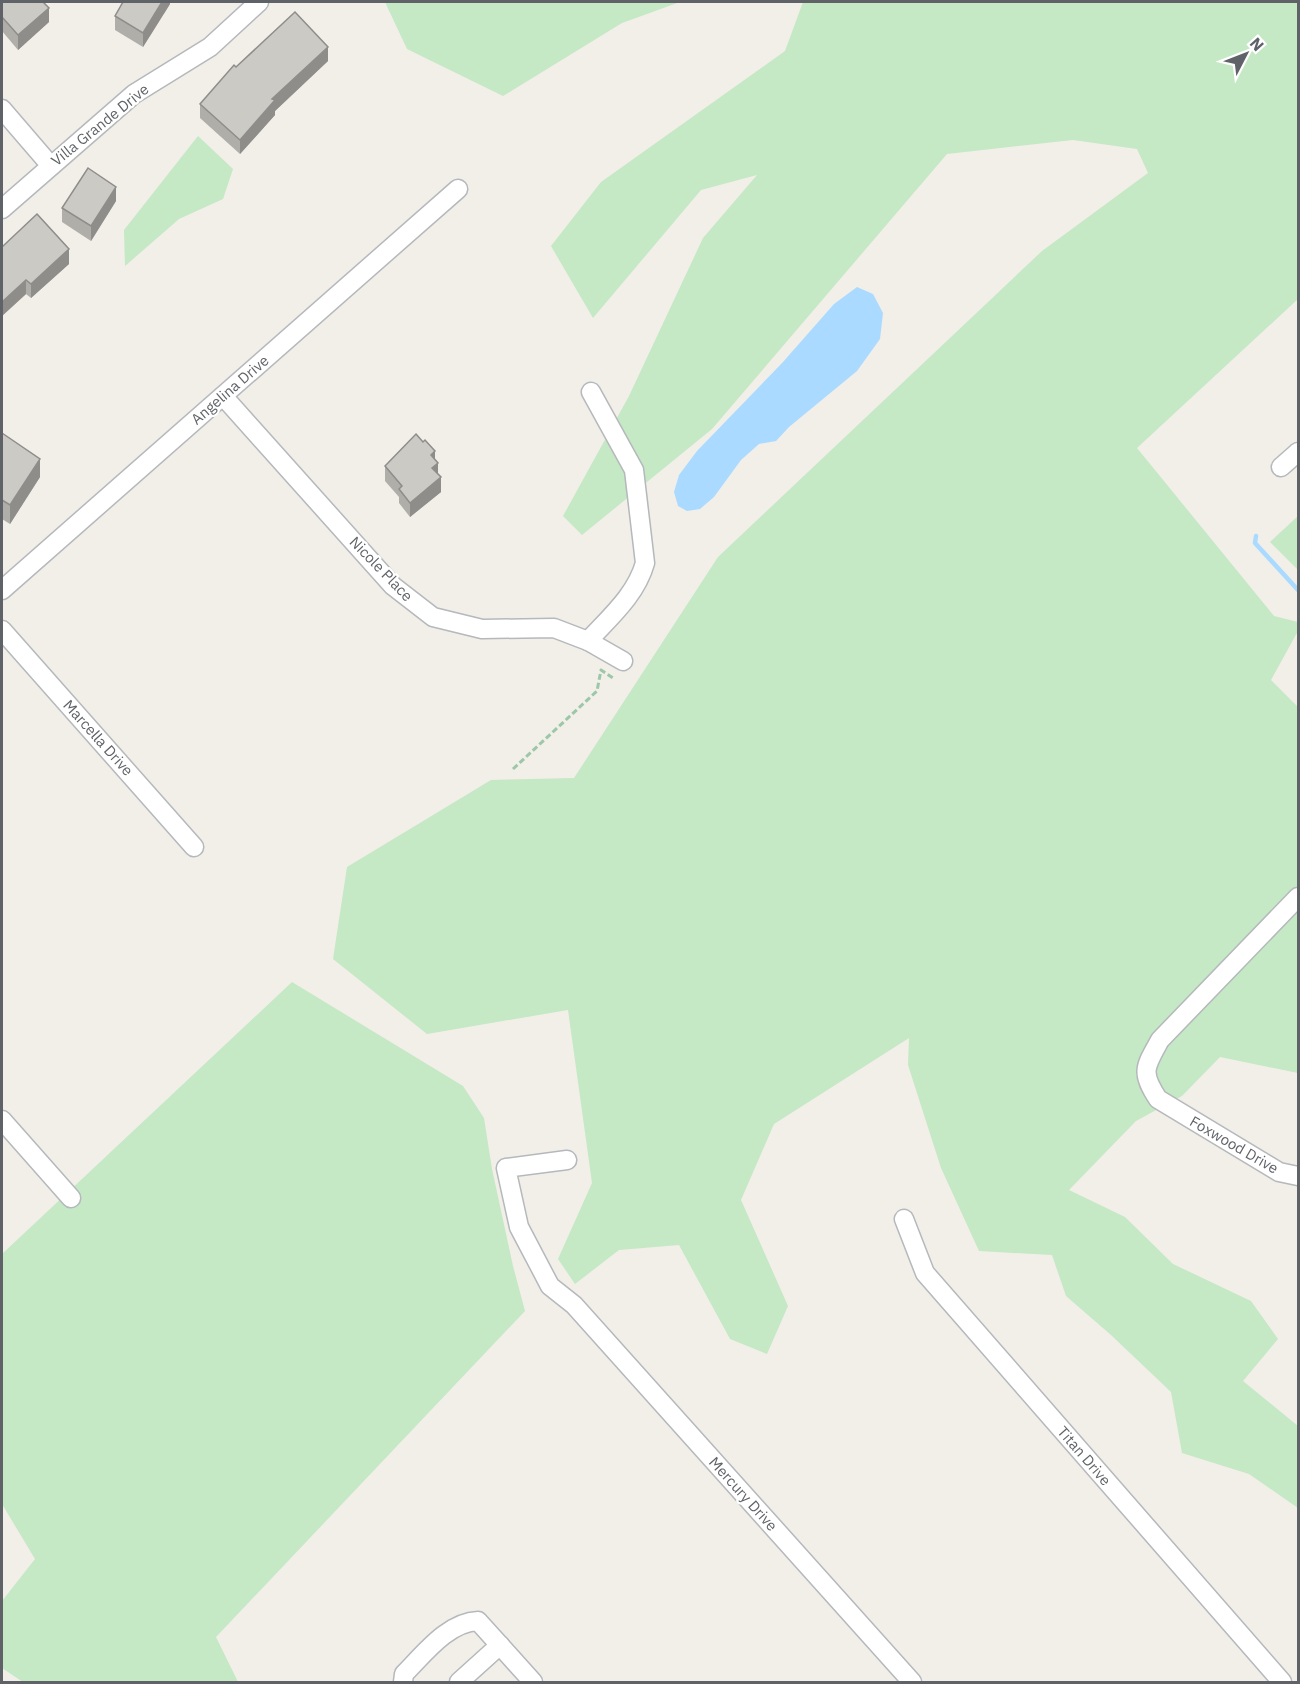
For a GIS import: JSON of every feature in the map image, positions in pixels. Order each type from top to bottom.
[{"type":"street","name":"Villa Grande Drive","points":[[2,209],[134,94],[210,47],[259,2]]},
{"type":"street","points":[[2,109],[51,165]]},
{"type":"street","name":"Angelina Drive","points":[[2,590],[458,189]]},
{"type":"street","points":[[588,641],[633,592],[641,577],[645,562],[634,470],[591,392]]},
{"type":"street","name":"Nicole Place","points":[[223,396],[393,586],[433,617],[482,629],[554,628],[588,641],[623,661]]},
{"type":"street","points":[[1281,467],[1299,452]]},
{"type":"street","name":"Marcella Drive","points":[[2,630],[194,847]]},
{"type":"street","name":"Foxwood Drive","points":[[1299,897],[1221,980],[1160,1040],[1146,1064],[1147,1083],[1158,1099],[1279,1172],[1299,1176]]},
{"type":"street","points":[[2,1120],[71,1198]]},
{"type":"street","name":"Mercury Drive","points":[[567,1160],[506,1168],[519,1227],[550,1286],[574,1305],[912,1683]]},
{"type":"street","name":"Titan Drive","points":[[904,1219],[925,1273],[1282,1683]]},
{"type":"street","points":[[403,1683],[404,1674],[443,1635],[466,1621],[478,1621],[533,1683]]},
{"type":"street","points":[[459,1683],[500,1645]]},
{"type":"path","points":[[513,769],[597,691],[601,670],[613,678]]},
{"type":"green space","points":[[385,2],[680,2],[622,23],[503,96],[407,49]]},
{"type":"green space","points":[[803,2],[1298,2],[1298,299],[1137,448],[1274,616],[1298,622],[1298,631],[1271,680],[1298,707],[1298,1073],[1220,1057],[1182,1096],[1136,1121],[1069,1190],[1125,1217],[1173,1264],[1251,1301],[1278,1339],[1243,1381],[1298,1426],[1298,1508],[1249,1474],[1182,1453],[1171,1392],[1066,1296],[1052,1255],[979,1251],[941,1168],[908,1065],[909,1038],[774,1124],[741,1200],[788,1306],[767,1354],[730,1339],[679,1245],[619,1250],[575,1284],[558,1259],[592,1183],[568,1010],[427,1034],[333,959],[347,867],[491,780],[574,778],[718,557],[1042,251],[1148,173],[1137,149],[1073,140],[947,154],[712,429],[582,535],[563,516],[629,396],[703,238],[757,175],[701,190],[593,318],[551,246],[601,182],[785,51]]},
{"type":"green space","points":[[198,136],[233,169],[223,199],[179,219],[125,266],[124,230]]},
{"type":"green space","points":[[1298,516],[1298,570],[1270,542]]},
{"type":"green space","points":[[292,982],[463,1086],[484,1118],[492,1169],[525,1311],[216,1637],[238,1682],[23,1682],[2,1668],[2,1601],[35,1559],[2,1504],[2,1254]]},
{"type":"water","points":[[857,287],[873,294],[883,313],[880,339],[857,371],[789,427],[776,441],[759,444],[741,460],[714,497],[700,509],[687,511],[678,506],[674,492],[679,475],[697,451],[783,362],[834,304]]},
{"type":"building","points":[[2,2],[43,2],[49,8],[18,35],[2,17]]},
{"type":"building","points":[[123,2],[162,2],[143,33],[115,16]]},
{"type":"building","points":[[295,12],[328,47],[272,99],[275,100],[240,140],[200,104],[234,65],[236,67]]},
{"type":"building","points":[[88,168],[116,187],[91,226],[62,208]]},
{"type":"building","points":[[37,214],[69,249],[31,284],[26,280],[2,302],[2,247]]},
{"type":"building","points":[[2,433],[40,459],[10,505],[2,500]]},
{"type":"building","points":[[416,434],[435,451],[431,455],[438,463],[432,468],[441,477],[410,503],[399,489],[402,486],[385,466]]},
{"type":"waterway","points":[[1256,536],[1255,543],[1298,590]]}]
